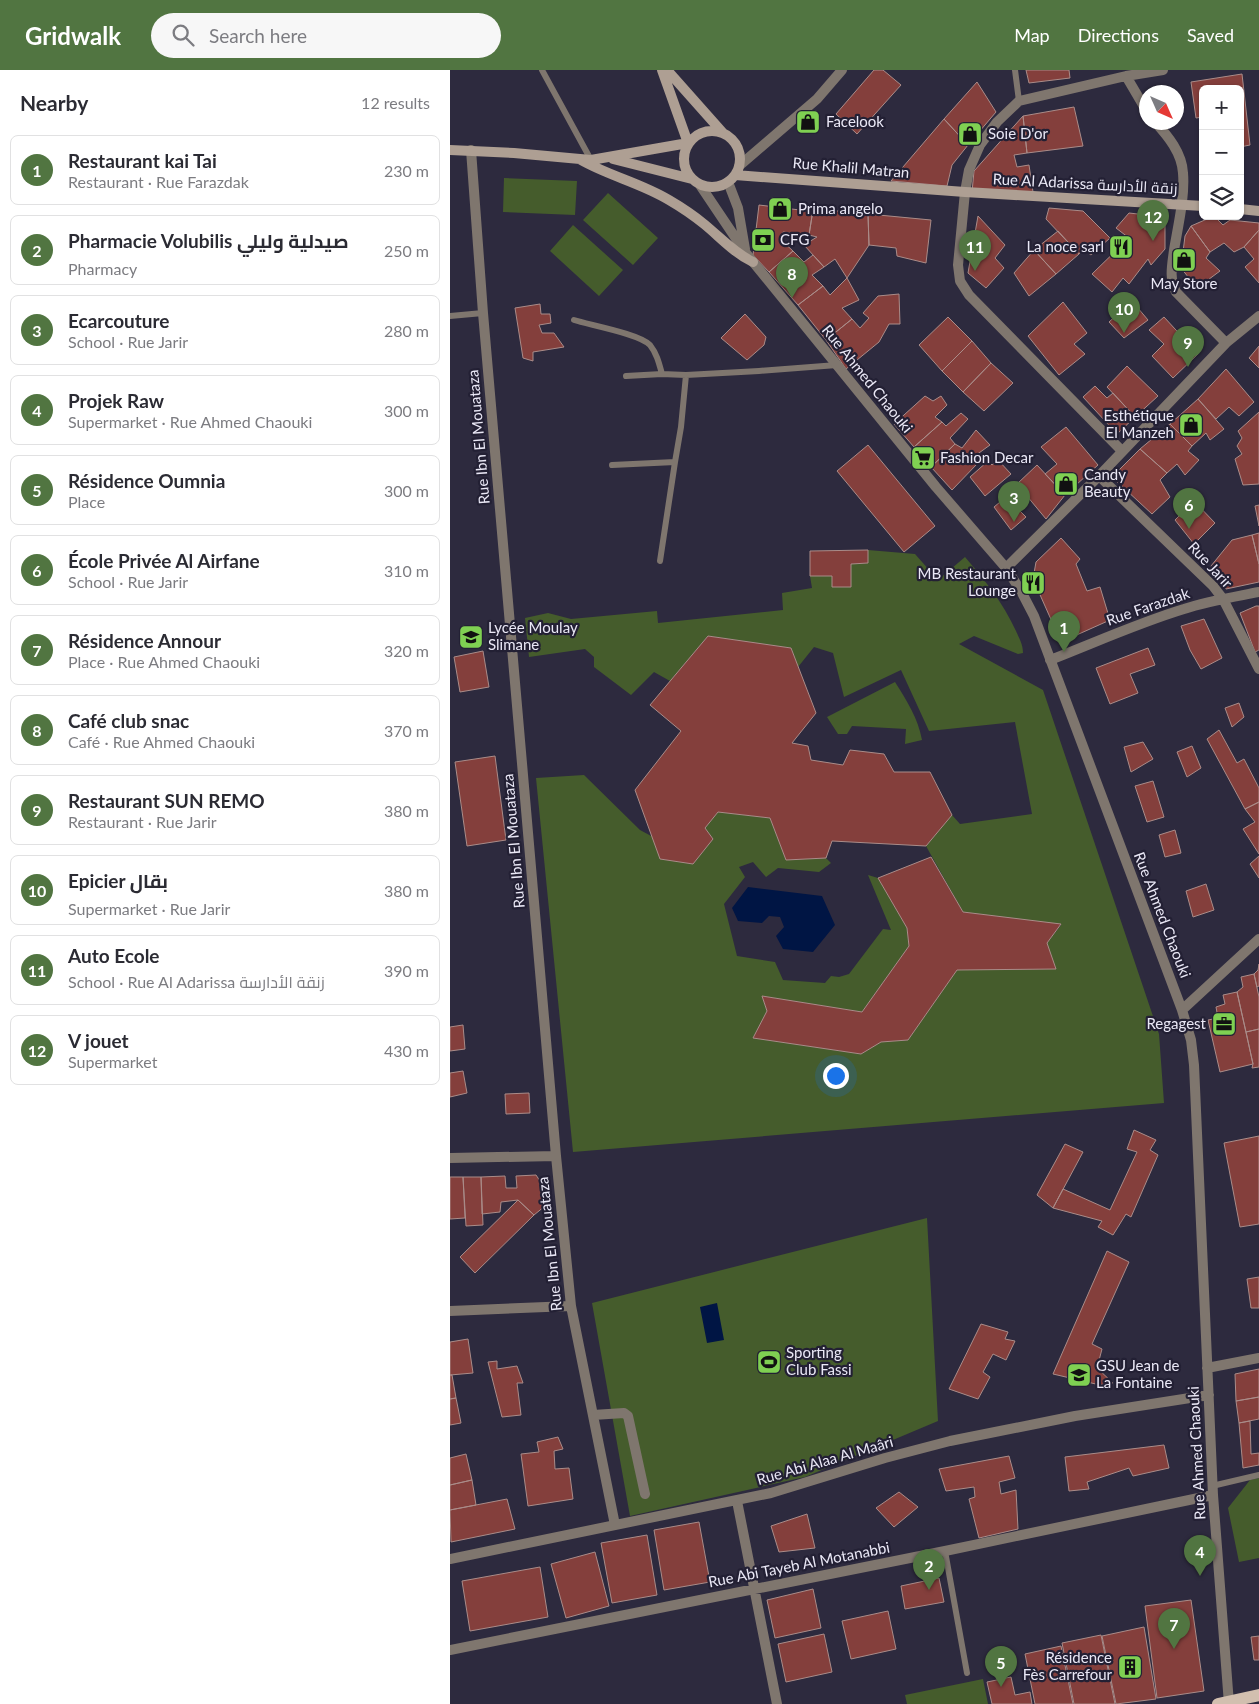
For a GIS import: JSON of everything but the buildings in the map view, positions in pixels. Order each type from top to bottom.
[{"type":"main road","points":[[1226,1703],[1259,1695]]},
{"type":"street","points":[[662,70],[688,143]]},
{"type":"street","points":[[667,70],[723,133]]},
{"type":"street","points":[[610,158],[710,187],[720,186],[817,99],[842,70]]},
{"type":"street","points":[[1122,451],[970,295],[960,281],[958,265],[965,192],[969,170],[980,145],[997,122],[1019,100],[1126,76],[1163,70]]},
{"type":"street","points":[[1126,76],[1139,98]]},
{"type":"street","points":[[696,182],[686,172],[683,162],[684,152],[694,136],[704,132],[714,130],[723,133],[731,138],[737,146],[740,156],[734,174]]},
{"type":"street","points":[[1162,130],[1177,152],[1183,172],[1181,205],[1171,271],[1171,283],[1176,292],[1226,343]]},
{"type":"street","points":[[450,150],[592,160],[688,143]]},
{"type":"street","name":"Rue Ibn El Mouataza","points":[[471,150],[483,313],[556,1156],[571,1306],[615,1525]]},
{"type":"street","points":[[578,158],[594,168],[609,172],[667,199],[703,223],[742,256],[753,262]]},
{"type":"street","name":"Rue Khalil Matran","points":[[734,174],[965,192]]},
{"type":"street","name":"Rue Ahmed Chaouki","points":[[734,174],[745,252]]},
{"type":"street","name":"Rue Ahmed Chaouki","points":[[696,182],[745,252],[936,487],[1006,568],[1021,591],[1034,616],[1182,1010],[1191,1040],[1193,1058],[1213,1490],[1226,1703]]},
{"type":"street","name":"Rue Al Adarissa زنقة الأدارسة","points":[[965,192],[1199,206]]},
{"type":"street","points":[[1244,209],[1259,211]]},
{"type":"street","points":[[1006,568],[1099,476],[1226,343],[1259,316]]},
{"type":"street","name":"Rue Jarir","points":[[1099,476],[1213,586],[1223,599],[1259,669]]},
{"type":"street","name":"Rue Farazdak","points":[[1050,660],[1148,621],[1223,599],[1259,592]]},
{"type":"street","points":[[1182,1010],[1259,940]]},
{"type":"street","points":[[450,1158],[556,1156]]},
{"type":"street","points":[[450,1311],[571,1306]]},
{"type":"street","points":[[1207,1368],[1259,1358]]},
{"type":"street","name":"Rue Abi Alaa Al Maâri","points":[[450,1559],[771,1493],[885,1458],[950,1441],[1044,1422],[1209,1395]]},
{"type":"street","points":[[593,1416],[624,1413],[628,1416],[646,1494]]},
{"type":"street","name":"Rue Abi Tayeb Al Motanabbi","points":[[450,1650],[946,1551],[1213,1490]]},
{"type":"street","points":[[737,1500],[777,1704]]},
{"type":"lane","points":[[542,70],[592,160]]},
{"type":"lane","points":[[1015,70],[1019,100]]},
{"type":"lane","points":[[450,316],[483,313]]},
{"type":"lane","points":[[574,320],[638,337],[648,343],[658,357],[662,374]]},
{"type":"lane","points":[[626,376],[686,375],[837,365]]},
{"type":"lane","points":[[660,561],[681,427],[686,375]]},
{"type":"lane","points":[[612,465],[675,462]]},
{"type":"lane","points":[[1213,1490],[1259,1475]]},
{"type":"lane","points":[[946,1551],[967,1674]]},
{"type":"green space","points":[[504,178],[577,181],[575,215],[503,212]]},
{"type":"green space","points":[[608,193],[658,238],[633,265],[583,220]]},
{"type":"green space","points":[[573,225],[623,270],[599,296],[550,251]]},
{"type":"green space","points":[[868,550],[915,554],[938,580],[965,557],[993,592],[1011,621],[1021,641],[1023,653],[1018,654],[974,636],[959,644],[1043,690],[1159,1034],[1164,1103],[573,1152],[536,778],[584,775],[640,830],[653,837],[661,859],[693,864],[713,839],[705,828],[718,812],[770,818],[786,860],[826,858],[831,863],[819,872],[778,868],[766,877],[753,862],[739,867],[745,877],[724,904],[737,956],[775,962],[783,980],[825,983],[831,976],[839,977],[849,974],[883,929],[891,930],[868,875],[878,878],[907,928],[909,946],[862,1012],[762,996],[767,1011],[753,1038],[861,1054],[881,1042],[908,1040],[957,970],[1047,943],[1061,925],[963,912],[926,846],[952,815],[960,824],[1032,814],[1015,722],[929,731],[901,670],[844,697],[833,653],[814,647],[798,667],[791,648],[708,636],[670,681],[654,672],[631,695],[594,667],[594,657],[585,649],[529,657],[525,618],[548,613],[571,619],[657,611],[658,623],[783,610],[782,593],[812,588],[810,576],[832,576],[832,587],[851,587],[851,564],[868,563]]},
{"type":"green space","points":[[895,682],[915,717],[922,740],[905,744],[906,729],[852,726],[847,734],[838,734],[827,717]]},
{"type":"green space","name":"Sporting Club Fassi","points":[[927,1218],[938,1421],[805,1477],[630,1516],[592,1303]]},
{"type":"green space","points":[[1259,1478],[1259,1558],[1239,1562],[1228,1508],[1250,1480]]},
{"type":"green space","points":[[983,1679],[988,1704],[907,1704],[905,1695]]},
{"type":"water","points":[[748,887],[822,896],[835,925],[813,952],[783,949],[776,936],[784,927],[780,917],[769,916],[762,923],[738,921],[732,908]]},
{"type":"water","points":[[717,1303],[724,1340],[707,1343],[700,1307]]},
{"type":"place","name":"Facelook","points":[[808,122]]},
{"type":"place","name":"Soie D'or","points":[[970,134]]},
{"type":"place","name":"Prima angelo","points":[[780,209]]},
{"type":"place","name":"CFG","points":[[763,240]]},
{"type":"place","name":"V jouet","points":[[1153,241]]},
{"type":"place","name":"La noce sarl","points":[[1121,247]]},
{"type":"place","name":"May Store","points":[[1184,260]]},
{"type":"place","name":"Auto Ecole","points":[[975,271]]},
{"type":"place","name":"Café club snac","points":[[792,298]]},
{"type":"place","name":"Epicier بقال","points":[[1124,333]]},
{"type":"place","name":"Restaurant SUN REMO","points":[[1188,367]]},
{"type":"place","name":"Esthétique El Manzeh","points":[[1191,425]]},
{"type":"place","name":"Fashion Decar","points":[[923,458]]},
{"type":"place","name":"Candy Beauty","points":[[1066,484]]},
{"type":"place","name":"Ecarcouture","points":[[1014,522]]},
{"type":"place","name":"École Privée Al Airfane","points":[[1189,529]]},
{"type":"place","name":"MB Restaurant Lounge","points":[[1033,583]]},
{"type":"place","name":"Lycée Moulay Slimane","points":[[471,637]]},
{"type":"place","name":"Restaurant kai Tai","points":[[1064,652]]},
{"type":"place","name":"Regagest","points":[[1224,1024]]},
{"type":"place","name":"Sporting Club Fassi","points":[[769,1362]]},
{"type":"place","name":"GSU Jean de La Fontaine","points":[[1079,1375]]},
{"type":"place","name":"Projek Raw","points":[[1200,1576]]},
{"type":"place","name":"Pharmacie Volubilis صيدلية وليلي","points":[[929,1590]]},
{"type":"place","name":"Résidence Annour","points":[[1174,1649]]},
{"type":"place","name":"Résidence Fès Carrefour","points":[[1130,1667]]},
{"type":"place","name":"Résidence Oumnia","points":[[1001,1687]]}]
